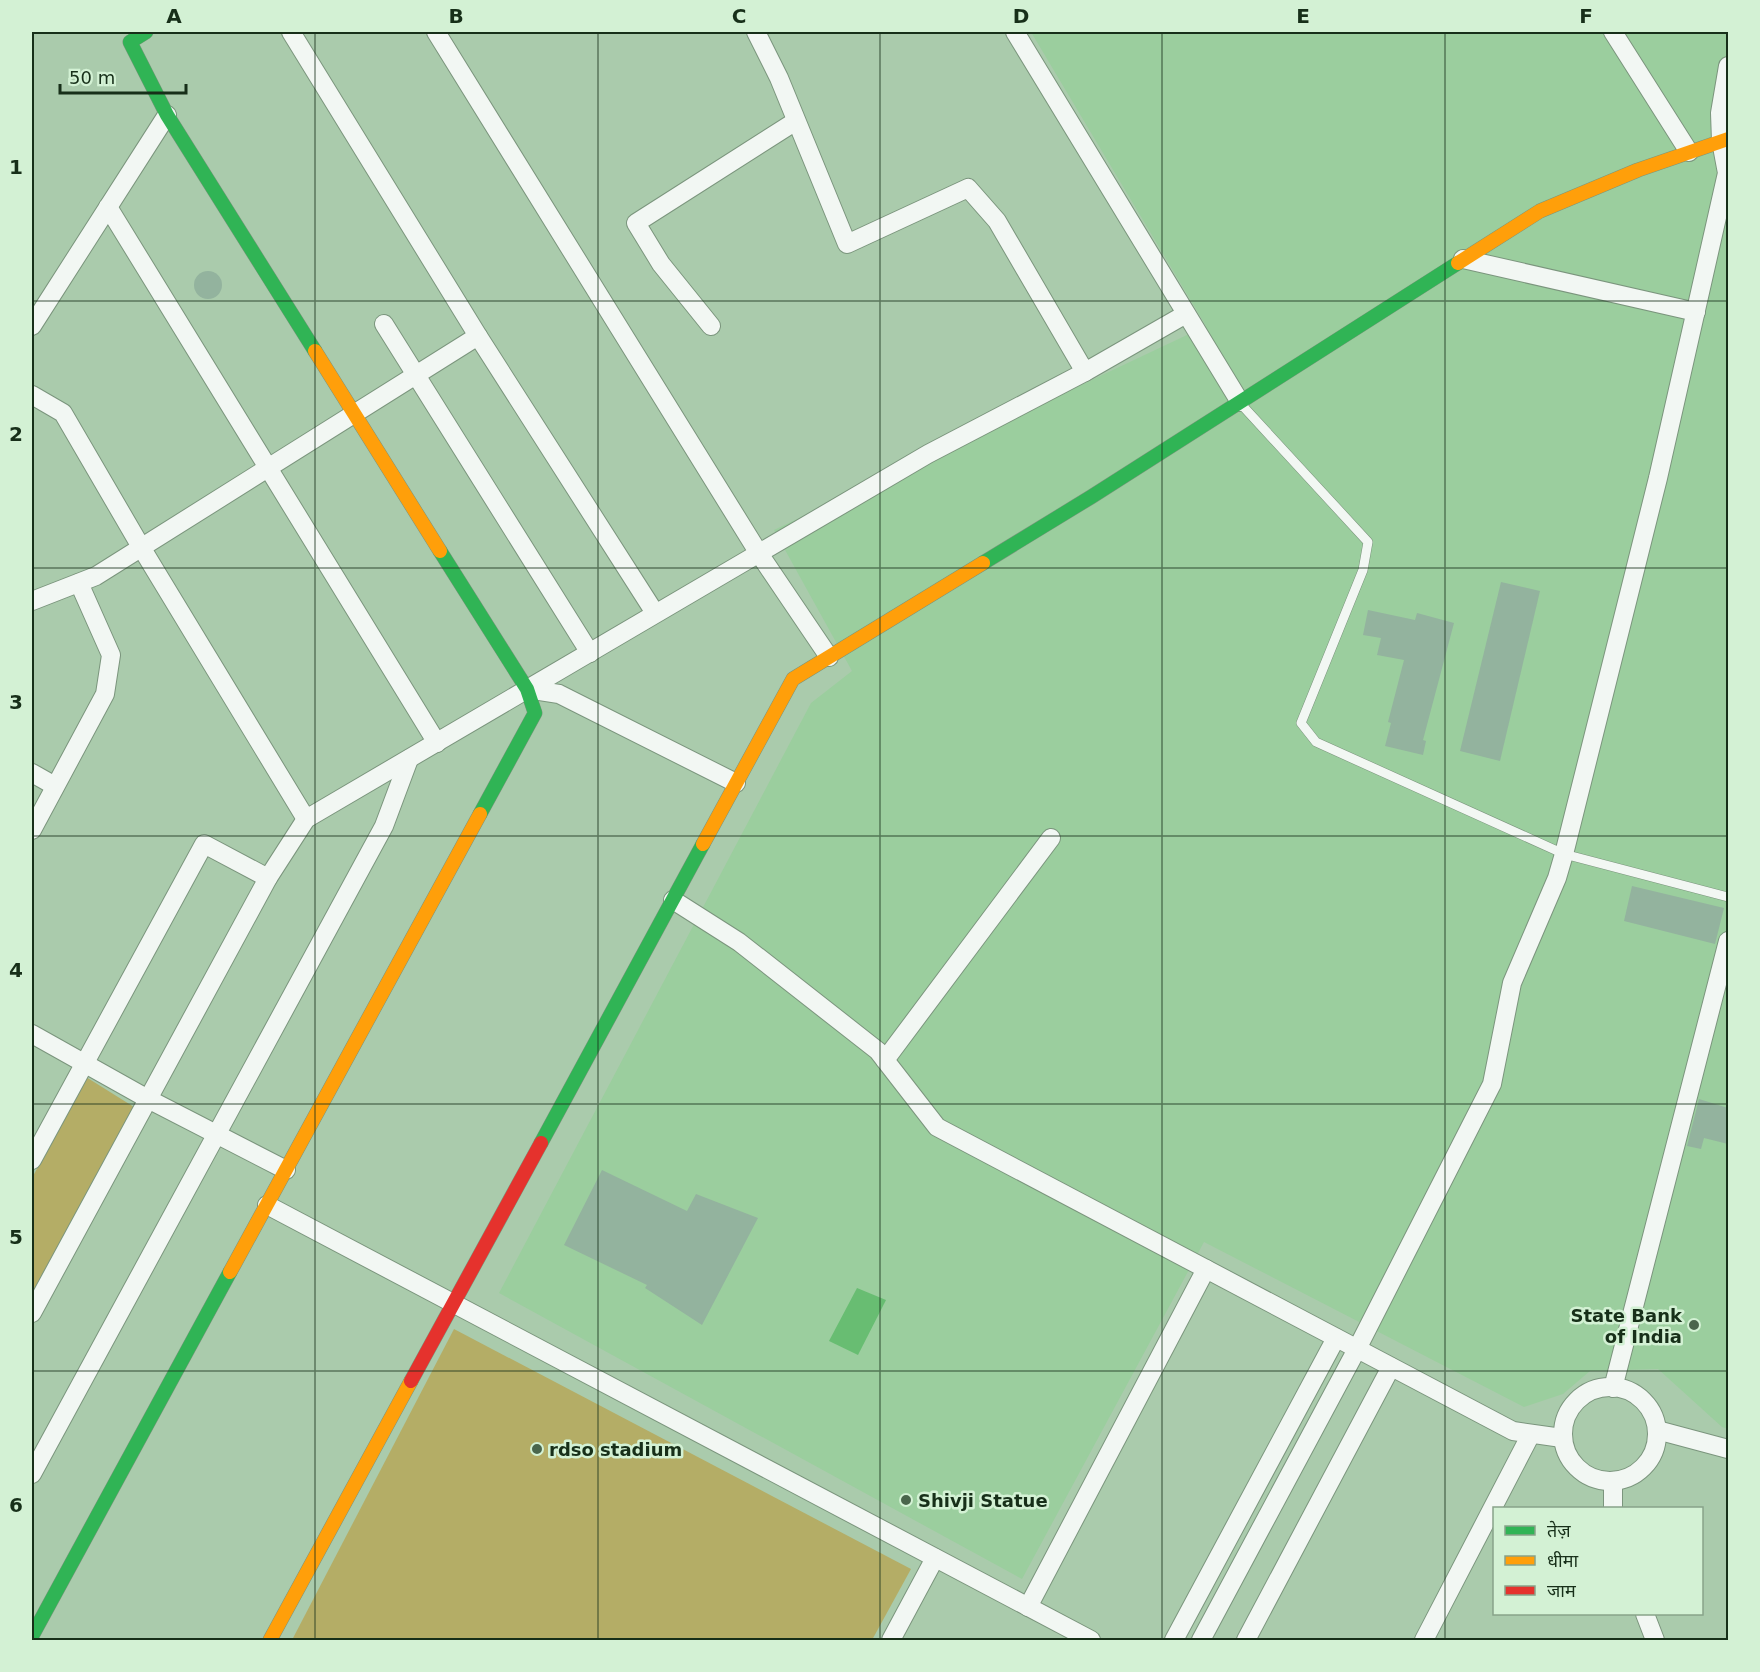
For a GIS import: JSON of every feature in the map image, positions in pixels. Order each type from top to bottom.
[{"type":"street","points":[[32,1636],[535,713],[527,689],[167,115],[130,42],[146,32]]},
{"type":"street","points":[[291,32],[478,336],[655,613]]},
{"type":"street","points":[[436,32],[758,552],[829,657]]},
{"type":"street","points":[[756,32],[847,244],[968,188],[996,221],[1085,372]]},
{"type":"street","points":[[1015,32],[1240,402]]},
{"type":"street","points":[[1613,32],[1689,152]]},
{"type":"street","points":[[1201,1641],[1357,1349],[1492,1084],[1512,983],[1557,878],[1564,854],[1658,478],[1727,173],[1720,112],[1728,66]]},
{"type":"street","points":[[32,326],[167,115]]},
{"type":"street","points":[[711,326],[661,264],[636,223],[796,121]]},
{"type":"street","points":[[270,1641],[793,679],[1091,497],[1540,211],[1638,170],[1725,140]]},
{"type":"street","points":[[108,207],[437,743]]},
{"type":"street","points":[[1463,259],[1696,312]]},
{"type":"street","points":[[32,1313],[268,878],[306,819],[928,454],[1085,372],[1186,314]]},
{"type":"street","points":[[384,324],[590,653]]},
{"type":"street","points":[[32,601],[96,576],[478,336]]},
{"type":"street","points":[[32,395],[63,413],[141,548],[306,819]]},
{"type":"street","points":[[32,830],[105,694],[111,655],[78,583]]},
{"type":"street","points":[[527,689],[559,694],[736,783]]},
{"type":"street","points":[[32,1474],[384,826],[410,759]]},
{"type":"street","points":[[32,773],[55,786]]},
{"type":"street","points":[[885,1060],[1051,838]]},
{"type":"street","points":[[32,1160],[204,844],[268,878]]},
{"type":"street","points":[[673,900],[739,942],[878,1051],[938,1127],[1513,1431],[1562,1438]]},
{"type":"street","points":[[1613,1388],[1728,941]]},
{"type":"street","points":[[32,1034],[148,1099],[286,1170]]},
{"type":"street","points":[[267,1205],[1091,1641]]},
{"type":"street","points":[[1028,1607],[1206,1269]]},
{"type":"street","points":[[1174,1641],[1336,1338]]},
{"type":"street","points":[[1246,1641],[1391,1367]]},
{"type":"street","points":[[1605,1387],[1613,1388],[1626,1390],[1640,1398],[1650,1410],[1657,1430],[1655,1448],[1646,1465],[1634,1475],[1613,1481],[1595,1479],[1579,1470],[1570,1460],[1562,1438],[1563,1423],[1573,1404],[1590,1392],[1605,1387]]},
{"type":"street","points":[[1657,1430],[1728,1449]]},
{"type":"street","points":[[1493,1507],[1531,1434]]},
{"type":"street","points":[[1613,1481],[1613,1507]]},
{"type":"street","points":[[1424,1641],[1493,1508]]},
{"type":"street","points":[[891,1641],[936,1558]]},
{"type":"street","points":[[1645,1615],[1655,1641]]},
{"type":"lane","points":[[1240,402],[1368,542],[1363,570],[1301,723],[1316,742],[1564,854],[1728,897]]},
{"type":"shaded area","points":[[1031,32],[1728,32],[1728,1429],[1722,1427],[1658,1369],[1590,1371],[1563,1394],[1524,1407],[1204,1242],[1022,1579],[499,1293],[811,703],[852,671],[774,530],[1206,326]]},
{"type":"shaded area","points":[[86,1077],[134,1107],[32,1293],[32,1178]]},
{"type":"shaded area","points":[[857,1288],[886,1300],[858,1355],[829,1341]]},
{"type":"shaded area","name":"rdso stadium","points":[[454,1329],[911,1569],[872,1640],[292,1640]]},
{"type":"building","points":[[208,271],[218,275],[222,285],[218,295],[208,299],[198,295],[194,285],[198,275]]},
{"type":"building","points":[[1501,582],[1540,591],[1500,761],[1460,751]]},
{"type":"building","points":[[1368,610],[1415,620],[1417,613],[1454,623],[1423,740],[1426,741],[1423,755],[1385,746],[1391,723],[1388,722],[1404,660],[1377,655],[1381,638],[1363,635]]},
{"type":"building","points":[[1632,886],[1724,908],[1715,944],[1624,921]]},
{"type":"building","points":[[1699,1099],[1728,1108],[1728,1144],[1704,1138],[1701,1149],[1687,1146]]},
{"type":"building","points":[[602,1170],[687,1211],[696,1194],[758,1218],[702,1325],[645,1288],[647,1285],[564,1245]]},
{"type":"traffic: fast","points":[[146,32],[130,42],[167,115],[315,351]]},
{"type":"traffic: fast","points":[[983,563],[1091,497],[1458,263]]},
{"type":"traffic: fast","points":[[440,551],[527,689],[535,713],[480,814]]},
{"type":"traffic: fast","points":[[541,1143],[703,844]]},
{"type":"traffic: fast","points":[[32,1636],[230,1272]]},
{"type":"traffic: slow","points":[[1458,263],[1540,211],[1638,170],[1728,139]]},
{"type":"traffic: slow","points":[[315,351],[440,551]]},
{"type":"traffic: slow","points":[[703,844],[793,679],[983,563]]},
{"type":"traffic: slow","points":[[230,1272],[480,814]]},
{"type":"traffic: slow","points":[[270,1640],[411,1381]]},
{"type":"traffic: jam","points":[[411,1381],[541,1143]]},
{"type":"place","name":"State Bank of India","points":[[1694,1325]]},
{"type":"place","name":"rdso stadium","points":[[537,1449]]},
{"type":"place","name":"Shivji Statue","points":[[906,1500]]}]
